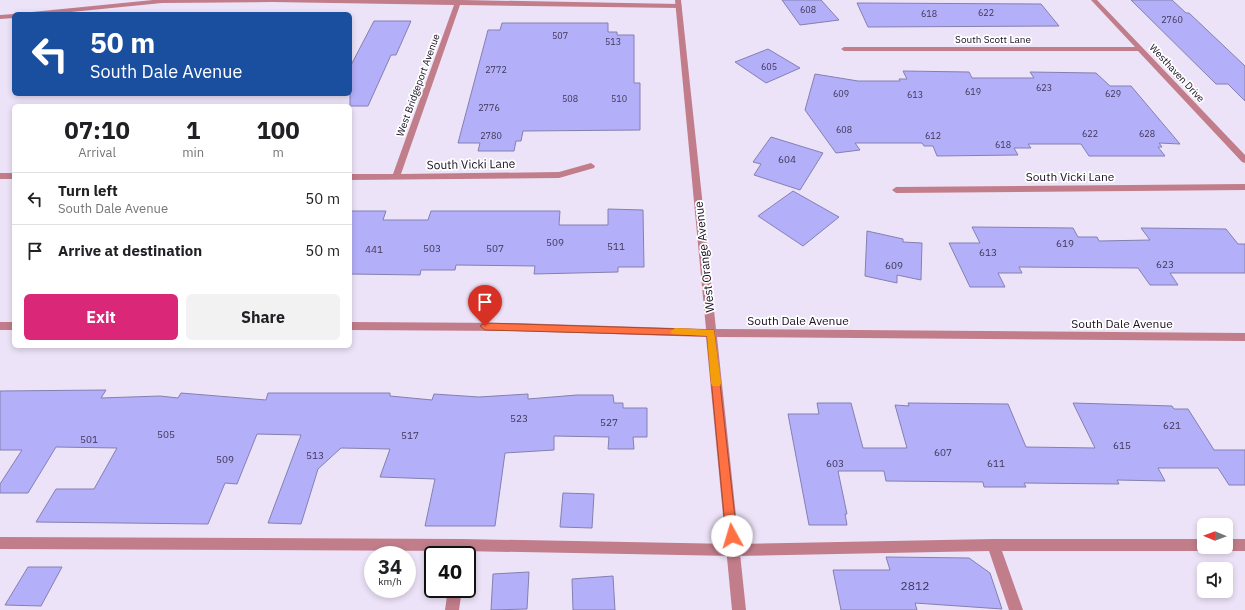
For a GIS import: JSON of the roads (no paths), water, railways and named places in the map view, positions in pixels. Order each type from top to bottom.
[{"type":"street","name":"Westhaven Drive","points":[[1094,0],[1245,160]]},
{"type":"street","points":[[52,12],[162,1],[678,3]]},
{"type":"street","name":"West Bridgeport Avenue","points":[[396,177],[459,1]]},
{"type":"street","name":"West Orange Avenue","points":[[678,3],[739,610]]},
{"type":"street","points":[[0,17],[12,16]]},
{"type":"street","name":"South Scott Lane","points":[[844,49],[1141,49]]},
{"type":"street","name":"South Vicki Lane","points":[[352,177],[559,175],[591,166]]},
{"type":"street","points":[[0,176],[12,176]]},
{"type":"street","name":"South Vicki Lane","points":[[896,190],[1245,187]]},
{"type":"street","points":[[0,326],[12,326]]},
{"type":"street","name":"South Dale Avenue","points":[[352,326],[515,327],[711,333],[1245,336]]},
{"type":"street","points":[[0,543],[424,549]]},
{"type":"street","points":[[993,545],[1016,610]]},
{"type":"street","points":[[476,550],[733,550],[993,545],[1197,545]]},
{"type":"street","points":[[1233,545],[1245,545]]},
{"type":"street","points":[[452,610],[454,598]]}]
